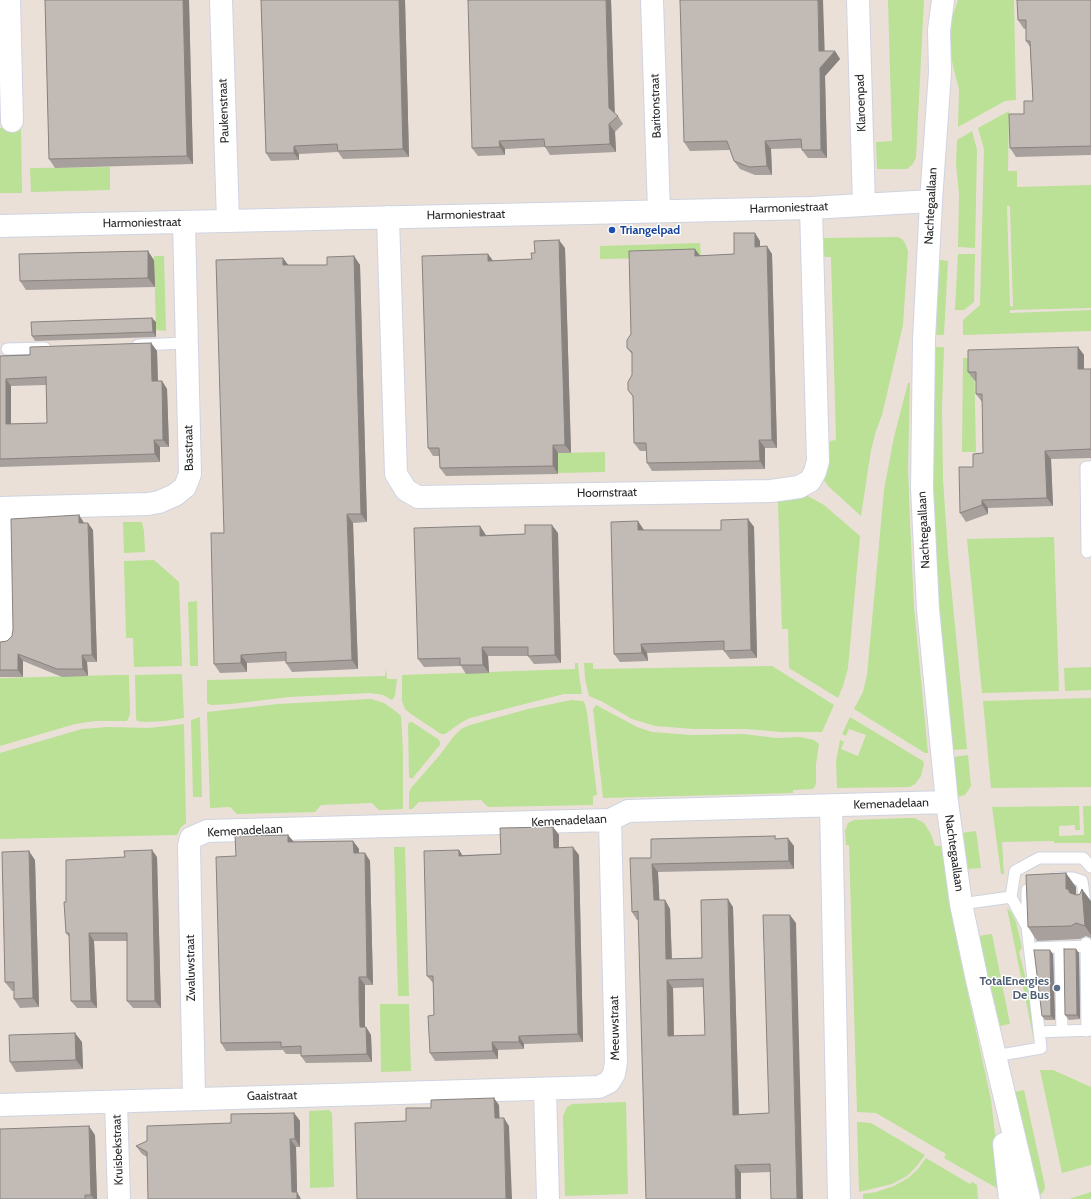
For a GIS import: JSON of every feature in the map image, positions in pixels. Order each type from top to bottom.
[{"type":"street","points":[[9,0],[12,120]]},
{"type":"street","name":"Paukenstraat","points":[[221,0],[228,221]]},
{"type":"street","name":"Baritonstraat","points":[[652,0],[659,211]]},
{"type":"street","name":"Klaroenpad","points":[[858,0],[864,205]]},
{"type":"street","name":"Nachtegaallaan","points":[[943,0],[939,30],[940,72],[931,202],[924,340],[922,488],[928,608],[946,802],[961,904],[977,980],[1029,1199]]},
{"type":"street","name":"Harmoniestraat","points":[[0,226],[811,208],[931,202]]},
{"type":"street","name":"Hoornstraat","points":[[388,217],[396,474],[406,490],[418,497],[771,491],[798,486],[810,481],[815,472],[818,461],[811,208]]},
{"type":"street","name":"Basstraat","points":[[6,637],[2,508],[148,504],[159,502],[175,495],[185,486],[190,474],[184,223]]},
{"type":"street","name":"Kemenadelaan","points":[[191,838],[206,832],[610,820],[628,811],[946,802]]},
{"type":"street","points":[[831,805],[839,1199]]},
{"type":"street","name":"Meeuwstraat","points":[[545,1089],[598,1087],[609,1082],[614,1074],[616,1062],[610,820]]},
{"type":"street","name":"Zwaluwstraat","points":[[191,838],[189,846],[194,1098]]},
{"type":"street","name":"Nachtegaallaan","points":[[995,1056],[1010,1199]]},
{"type":"street","points":[[545,1089],[548,1199]]},
{"type":"street","name":"Gaaistraat","points":[[0,1105],[194,1098],[545,1089]]},
{"type":"street","name":"Kruisbekstraat","points":[[116,1102],[119,1199]]},
{"type":"lane","points":[[124,345],[186,343]]},
{"type":"lane","points":[[7,349],[54,348]]},
{"type":"lane","points":[[1087,552],[1086,467],[1091,467]]},
{"type":"lane","points":[[1027,927],[1011,897],[1015,871],[1039,858],[1082,858],[1091,866]]},
{"type":"lane","points":[[1043,879],[1073,878],[1082,881],[1085,902]]},
{"type":"lane","points":[[995,1056],[1041,1048],[1027,927],[1026,886],[1031,883]]},
{"type":"lane","points":[[961,904],[1011,897]]},
{"type":"lane","points":[[1030,948],[1088,945],[1089,1030],[1039,1032]]},
{"type":"lane","points":[[1060,947],[1062,1031]]},
{"type":"green space","points":[[888,0],[924,0],[916,157],[913,164],[907,169],[877,169],[876,142],[892,141]]},
{"type":"green space","points":[[958,0],[1014,0],[1016,100],[1005,101],[958,127],[959,89],[950,49],[952,18]]},
{"type":"green space","points":[[1009,111],[1008,171],[1017,171],[1017,187],[1091,185],[1091,308],[1010,310],[1010,313],[1091,310],[1091,331],[963,335],[963,320],[980,305],[984,149],[978,128]],"holes":[[[1007,206],[1010,206],[1013,307],[1010,306]]]},
{"type":"green space","points":[[21,126],[22,193],[0,193],[0,128]]},
{"type":"green space","points":[[972,131],[977,150],[975,248],[958,247],[959,195],[956,163],[957,140]]},
{"type":"green space","points":[[110,167],[110,190],[31,192],[30,168]]},
{"type":"green space","points":[[898,237],[905,243],[908,251],[903,325],[882,415],[871,450],[861,516],[828,486],[822,477],[828,443],[836,440],[831,257],[825,257],[824,255],[824,238]]},
{"type":"green space","points":[[700,243],[701,257],[600,259],[600,246]]},
{"type":"green space","points":[[958,254],[975,254],[974,302],[964,310],[955,310]]},
{"type":"green space","points":[[154,256],[164,256],[166,331],[156,330]]},
{"type":"green space","points":[[940,260],[948,261],[944,334],[937,335],[936,334]]},
{"type":"green space","points":[[936,347],[944,348],[942,408],[943,479],[948,554],[967,749],[952,750],[940,622],[934,518],[934,377]]},
{"type":"green space","points":[[963,358],[974,358],[976,452],[962,452]]},
{"type":"green space","points":[[908,383],[910,383],[908,469],[914,607],[928,753],[925,753],[854,709],[863,692],[867,675],[884,490],[894,437]]},
{"type":"green space","points":[[605,452],[605,472],[558,473],[558,453]]},
{"type":"green space","points":[[804,494],[824,505],[860,536],[848,668],[838,698],[789,668],[788,629],[782,629],[778,501],[794,498]]},
{"type":"green space","points":[[123,522],[142,523],[145,552],[124,553]]},
{"type":"green space","points":[[1054,537],[1059,691],[982,693],[967,539]]},
{"type":"green space","points":[[154,560],[179,582],[182,666],[134,667],[133,638],[126,638],[124,561]]},
{"type":"green space","points":[[197,601],[198,666],[190,666],[188,602]]},
{"type":"green space","points":[[575,663],[578,663],[582,694],[564,694],[470,718],[445,734],[441,734],[411,714],[405,709],[402,701],[402,675],[575,669]]},
{"type":"green space","points":[[584,663],[593,663],[593,669],[772,666],[834,705],[822,732],[781,732],[748,729],[694,729],[655,726],[632,719],[601,701],[589,696],[585,679]]},
{"type":"green space","points":[[1091,667],[1091,690],[1065,691],[1064,668]]},
{"type":"green space","points":[[386,668],[387,679],[397,679],[395,696],[392,700],[383,695],[370,693],[289,697],[231,704],[211,705],[207,703],[207,680],[385,676]]},
{"type":"green space","points":[[182,674],[184,718],[164,721],[137,721],[135,675]]},
{"type":"green space","points":[[129,675],[130,713],[127,721],[95,721],[75,724],[0,746],[0,678]]},
{"type":"green space","points":[[1091,698],[1091,787],[991,788],[983,701]]},
{"type":"green space","points":[[371,699],[384,703],[401,716],[403,752],[403,809],[379,810],[372,803],[321,805],[315,812],[237,814],[230,807],[210,808],[207,712],[278,704]]},
{"type":"green space","points":[[571,700],[583,701],[587,712],[597,795],[593,796],[593,805],[488,807],[481,800],[419,802],[412,809],[409,809],[409,792],[411,788],[461,729],[470,725],[528,709]]},
{"type":"green space","points":[[596,705],[637,727],[652,732],[691,735],[743,734],[777,738],[800,737],[814,740],[819,744],[816,764],[816,784],[813,789],[793,790],[793,793],[603,798],[593,709]]},
{"type":"green space","points":[[200,717],[202,797],[193,797],[191,720]]},
{"type":"green space","points":[[850,717],[923,761],[924,764],[921,776],[915,784],[910,787],[837,788],[836,761],[840,740],[844,742],[841,749],[858,756],[866,735],[849,729],[846,736],[842,734]]},
{"type":"green space","points":[[410,722],[438,739],[440,742],[440,745],[412,779],[409,777],[408,724]]},
{"type":"green space","points":[[184,724],[186,823],[181,827],[177,835],[0,839],[0,753],[82,729],[108,727],[149,728]]},
{"type":"green space","points":[[968,755],[971,786],[965,795],[958,797],[953,757]]},
{"type":"green space","points":[[1079,806],[1080,830],[1075,830],[1075,825],[1059,826],[1059,836],[1084,835],[1083,806],[1091,806],[1091,843],[1054,843],[1054,841],[1002,842],[1004,874],[1001,874],[992,807]]},
{"type":"green space","points":[[915,818],[924,823],[931,834],[935,846],[941,846],[959,952],[991,1100],[1002,1191],[944,1158],[946,1154],[876,1113],[857,1112],[849,845],[846,845],[845,831],[848,823],[854,820]]},
{"type":"green space","points":[[976,831],[981,868],[967,869],[961,833]]},
{"type":"green space","points":[[394,847],[405,847],[409,996],[398,996]]},
{"type":"green space","points":[[1007,908],[1011,912],[1016,922],[1021,943],[1022,948],[1019,952],[1032,1003],[1034,1029],[1033,1036]]},
{"type":"green space","points":[[992,934],[1010,1024],[1000,1026],[979,936]]},
{"type":"green space","points":[[380,1004],[409,1004],[411,1071],[381,1072]]},
{"type":"green space","points":[[1040,1070],[1053,1070],[1091,1087],[1091,1165],[1062,1173]]},
{"type":"green space","points":[[1024,1090],[1045,1186],[1044,1191],[1039,1196],[1015,1092]]},
{"type":"green space","points":[[626,1102],[628,1194],[565,1196],[563,1116],[567,1107],[572,1104]]},
{"type":"green space","points":[[329,1110],[332,1113],[334,1187],[310,1188],[309,1111]]},
{"type":"green space","points":[[857,1122],[871,1123],[925,1155],[907,1176],[892,1184],[859,1192]]},
{"type":"green space","points":[[926,1158],[970,1184],[972,1182],[977,1185],[978,1199],[863,1199],[863,1194],[876,1192],[894,1186],[908,1178],[918,1169]]},
{"type":"green space","points":[[1091,1192],[1091,1199],[1069,1199]]},
{"type":"building","points":[[45,0],[183,0],[187,156],[49,159]]},
{"type":"building","points":[[261,0],[399,0],[403,149],[338,151],[337,144],[294,146],[294,153],[266,153]]},
{"type":"building","points":[[468,0],[606,0],[609,108],[618,116],[609,124],[610,144],[545,147],[544,139],[499,141],[500,147],[472,148]]},
{"type":"building","points":[[680,0],[818,0],[819,51],[835,51],[820,68],[821,150],[802,150],[801,139],[765,141],[767,166],[749,167],[734,161],[727,141],[684,142]]},
{"type":"building","points":[[1017,0],[1091,0],[1091,146],[1010,148],[1009,114],[1024,114],[1024,101],[1033,101],[1030,41],[1026,41],[1026,20],[1018,20]]},
{"type":"building","points":[[734,233],[755,233],[755,247],[767,246],[772,440],[759,440],[760,461],[647,463],[646,443],[634,443],[633,396],[628,390],[628,382],[632,375],[632,352],[627,348],[627,340],[631,334],[629,251],[695,249],[695,256],[734,254]]},
{"type":"building","points":[[559,240],[565,445],[553,445],[553,466],[440,468],[439,448],[428,448],[422,256],[488,254],[488,261],[532,259],[531,253],[535,253],[534,241]]},
{"type":"building","points":[[148,251],[148,278],[20,281],[19,254]]},
{"type":"building","points":[[354,256],[361,514],[347,514],[352,660],[286,663],[286,652],[241,655],[241,663],[214,664],[211,533],[224,533],[216,260],[283,258],[283,265],[327,265],[327,257]]},
{"type":"building","points":[[152,318],[153,332],[32,336],[31,322]]},
{"type":"building","points":[[151,343],[152,381],[162,381],[163,440],[154,440],[155,454],[0,459],[0,356],[30,355],[30,347]],"holes":[[[46,377],[47,423],[6,424],[6,379]]]},
{"type":"building","points":[[1078,347],[1078,369],[1091,369],[1091,449],[1045,451],[1047,498],[982,500],[982,505],[960,513],[959,467],[973,467],[973,454],[983,453],[982,394],[976,394],[976,372],[968,372],[968,350]]},
{"type":"building","points":[[79,515],[79,523],[88,523],[92,655],[82,655],[83,669],[57,669],[18,654],[18,670],[0,670],[0,642],[7,641],[12,636],[13,629],[11,519]]},
{"type":"building","points":[[748,519],[751,650],[724,651],[724,641],[641,644],[642,653],[614,654],[611,522],[638,521],[638,530],[721,530],[721,520]]},
{"type":"building","points":[[525,525],[552,525],[555,655],[528,656],[528,647],[482,647],[483,665],[460,665],[460,658],[418,659],[414,528],[480,526],[480,536],[525,534]]},
{"type":"building","points":[[553,827],[554,848],[573,847],[578,1034],[519,1036],[519,1042],[492,1042],[493,1051],[430,1053],[428,1016],[434,1015],[433,976],[427,976],[424,851],[459,850],[459,856],[501,854],[500,828]]},
{"type":"building","points":[[288,835],[288,842],[353,841],[354,853],[365,853],[367,977],[359,977],[359,999],[360,1027],[366,1027],[367,1054],[301,1056],[301,1046],[281,1047],[281,1042],[221,1043],[216,857],[236,856],[235,836]]},
{"type":"building","points":[[775,836],[775,839],[788,838],[789,861],[652,864],[654,900],[665,900],[666,959],[702,958],[701,900],[728,899],[733,1115],[769,1113],[763,915],[790,915],[797,1199],[771,1199],[770,1164],[735,1165],[736,1199],[646,1199],[638,911],[632,912],[630,858],[651,858],[651,839]],"holes":[[[703,979],[705,1035],[668,1036],[667,980]]]},
{"type":"building","points":[[152,850],[155,1001],[127,1001],[127,933],[89,933],[91,1001],[71,1001],[69,933],[66,933],[64,902],[66,902],[66,860],[125,857],[124,851]]},
{"type":"building","points":[[29,851],[33,998],[14,999],[14,982],[5,982],[2,852]]},
{"type":"building","points":[[1066,873],[1066,889],[1068,889],[1070,893],[1077,895],[1080,894],[1082,889],[1085,926],[1076,923],[1071,926],[1028,927],[1026,875]]},
{"type":"building","points":[[1064,949],[1076,949],[1077,1015],[1065,1015]]},
{"type":"building","points":[[1034,950],[1050,950],[1051,1016],[1042,1016]]},
{"type":"building","points":[[75,1033],[76,1060],[10,1062],[9,1035]]},
{"type":"building","points":[[494,1098],[495,1118],[504,1118],[506,1199],[357,1199],[355,1123],[406,1121],[406,1108],[431,1108],[431,1100]]},
{"type":"building","points":[[294,1113],[295,1139],[290,1139],[292,1192],[297,1192],[297,1199],[148,1199],[147,1152],[136,1146],[147,1141],[147,1126],[231,1123],[231,1114]]},
{"type":"building","points":[[89,1126],[91,1195],[85,1195],[85,1199],[0,1199],[0,1129]]},
{"type":"place","name":"Triangelpad","points":[[612,230]]},
{"type":"place","name":"TotalEnergies De Bus","points":[[1057,988]]}]
